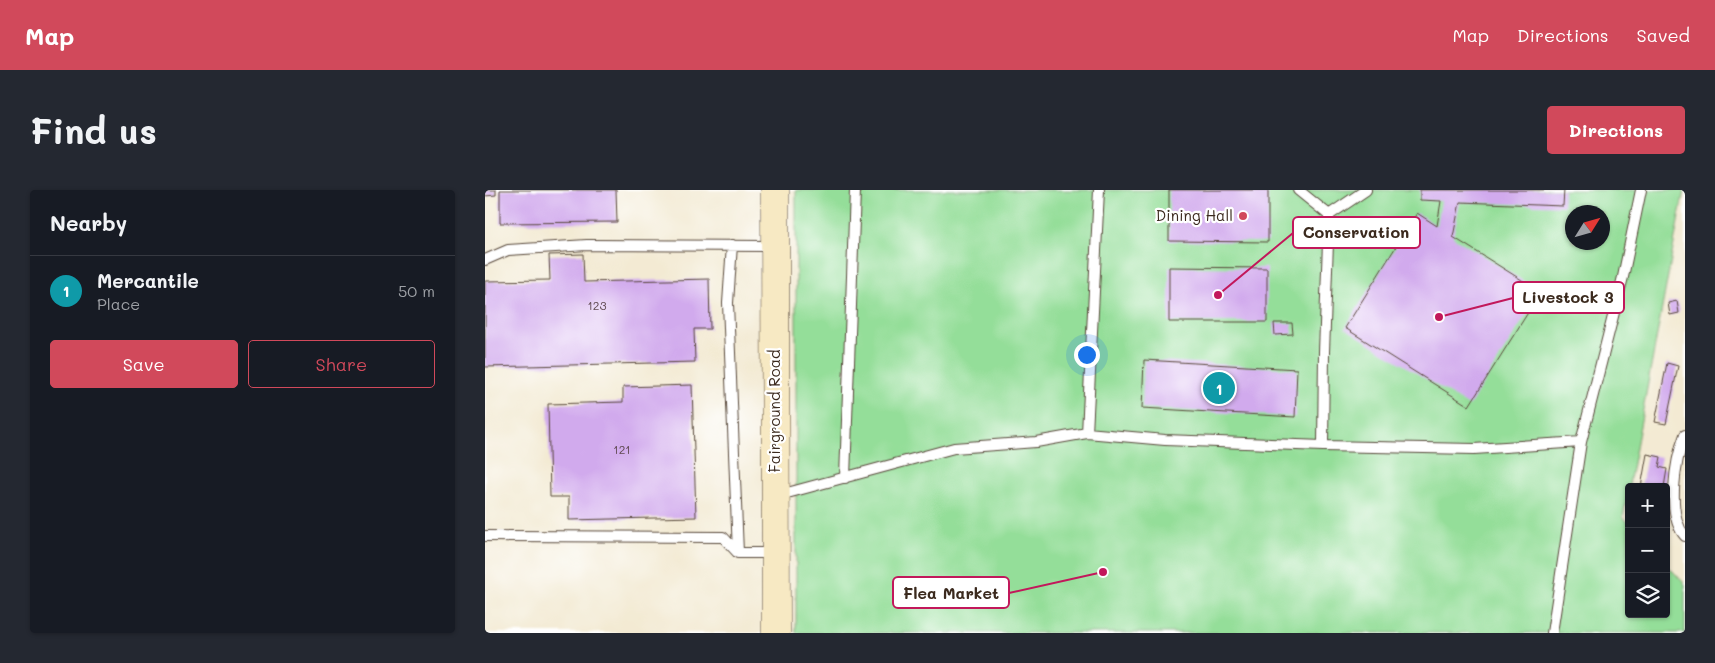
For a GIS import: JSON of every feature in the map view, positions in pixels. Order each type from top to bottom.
[{"type":"street","name":"Fairground Road","points":[[775,190],[776,633]]},
{"type":"lane","points":[[845,478],[855,190]]},
{"type":"lane","points":[[1087,434],[1099,190]]},
{"type":"lane","points":[[1298,190],[1329,215]]},
{"type":"lane","points":[[1329,215],[1366,190]]},
{"type":"lane","points":[[1552,633],[1581,442],[1627,263],[1641,190]]},
{"type":"lane","points":[[1323,446],[1329,215]]},
{"type":"lane","points":[[485,260],[507,250],[587,245],[774,246]]},
{"type":"lane","points":[[731,245],[728,321],[738,553]]},
{"type":"lane","points":[[775,497],[954,448],[1035,442],[1087,434],[1165,440],[1474,449],[1581,442]]},
{"type":"lane","points":[[1685,435],[1673,493],[1673,508],[1676,521],[1685,536]]},
{"type":"lane","points":[[485,536],[723,537],[738,553],[776,553]]},
{"type":"green space","points":[[796,190],[1684,190],[1629,483],[1625,483],[1623,517],[1625,519],[1625,618],[1670,618],[1670,568],[1685,584],[1685,633],[796,633]]},
{"type":"building","points":[[485,190],[496,190],[496,195],[485,196]]},
{"type":"building","points":[[500,190],[616,190],[617,222],[500,223]]},
{"type":"building","points":[[1169,190],[1268,190],[1268,242],[1169,241]]},
{"type":"building","points":[[1420,190],[1564,190],[1563,206],[1460,202],[1453,237],[1541,292],[1469,406],[1345,328],[1417,213],[1437,226],[1441,201],[1420,200]]},
{"type":"building","points":[[583,254],[584,282],[709,279],[710,329],[694,329],[695,362],[485,367],[485,281],[550,280],[549,255]]},
{"type":"building","points":[[1169,267],[1267,268],[1267,322],[1169,322]]},
{"type":"building","points":[[1677,301],[1679,313],[1670,315],[1668,303]]},
{"type":"building","points":[[1274,323],[1292,323],[1293,334],[1275,335]]},
{"type":"building","points":[[1144,360],[1297,369],[1295,417],[1142,408]]},
{"type":"building","points":[[1667,363],[1678,366],[1666,424],[1655,422]]},
{"type":"building","points":[[692,385],[696,517],[569,520],[569,497],[550,497],[548,404],[623,402],[623,387]]},
{"type":"building","points":[[1647,454],[1661,457],[1659,467],[1667,469],[1665,483],[1642,483]]},
{"type":"place","name":"Dining Hall","points":[[1243,216]]},
{"type":"place","name":"Conservation","points":[[1218,295]]},
{"type":"place","name":"Livestock 3","points":[[1439,317]]},
{"type":"place","name":"Mercantile","points":[[1219,388]]},
{"type":"place","name":"Flea Market","points":[[1103,572]]}]
